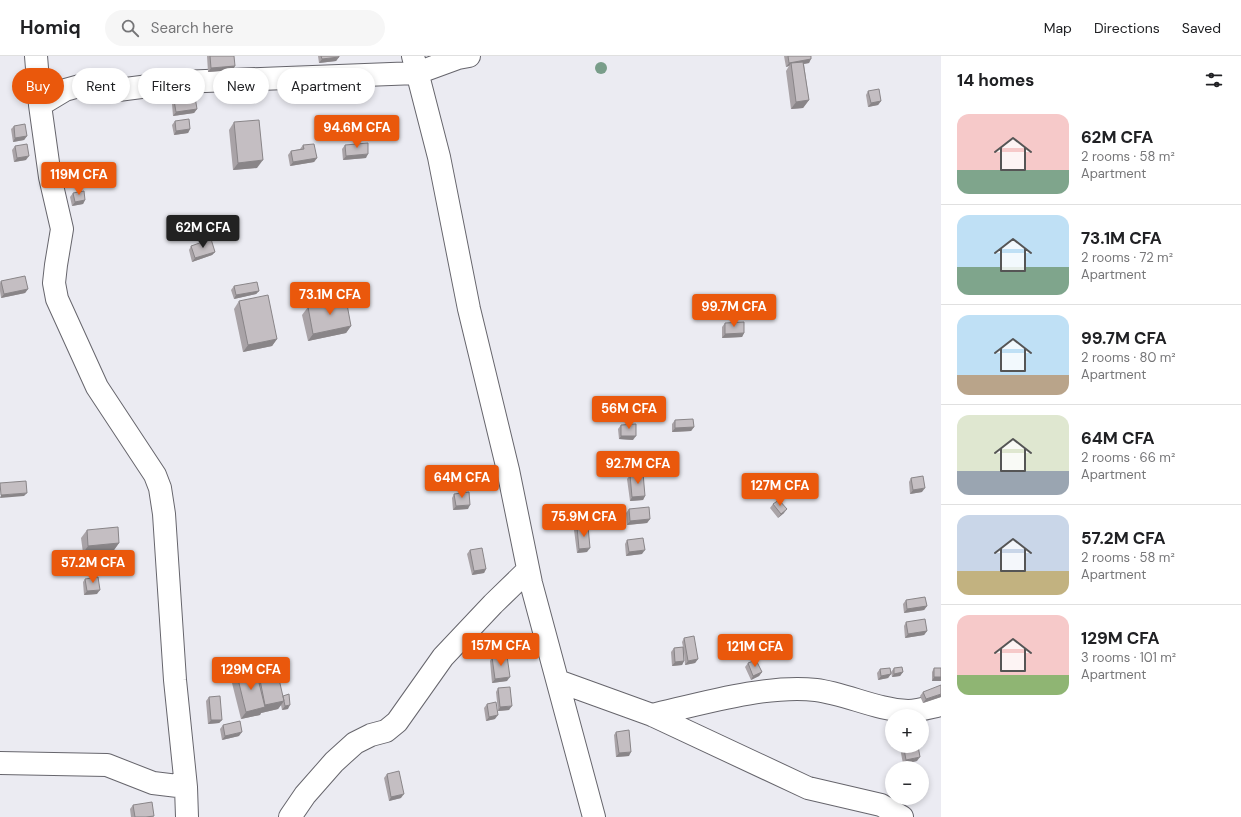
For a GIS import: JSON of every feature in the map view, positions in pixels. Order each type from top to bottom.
[{"type":"street","points":[[36,56],[40,105],[50,177],[62,229],[54,283],[57,299],[97,387],[144,457],[155,475],[160,488],[164,514],[176,680],[186,787],[187,817]]},
{"type":"street","points":[[40,105],[65,90],[83,85],[94,84],[118,90],[180,82],[415,64],[469,56]]},
{"type":"street","points":[[415,64],[439,156],[469,309],[508,470],[528,570],[594,817]]},
{"type":"street","points":[[290,817],[305,794],[334,762],[355,743],[371,735],[386,731],[397,722],[443,657],[493,604],[528,570]]},
{"type":"street","points":[[558,681],[652,715],[808,788],[880,806],[902,817]]},
{"type":"street","points":[[652,715],[728,698],[783,689],[817,690],[869,704],[909,711],[941,705]]},
{"type":"street","points":[[0,763],[107,765],[153,783],[186,787]]},
{"type":"building","points":[[210,56],[234,56],[235,66],[211,68]]},
{"type":"building","points":[[321,56],[339,56],[339,57],[322,59]]},
{"type":"building","points":[[788,56],[811,56],[811,59],[789,63]]},
{"type":"building","points":[[803,62],[809,100],[796,102],[791,63]]},
{"type":"building","points":[[879,89],[881,101],[871,103],[868,91]]},
{"type":"building","points":[[175,104],[196,104],[197,109],[176,112]]},
{"type":"building","points":[[189,119],[190,129],[176,131],[175,121]]},
{"type":"building","points":[[259,120],[263,160],[238,163],[234,122]]},
{"type":"building","points":[[25,124],[27,136],[15,138],[14,126]]},
{"type":"building","points":[[368,143],[368,154],[346,156],[345,145]]},
{"type":"building","points":[[27,144],[29,156],[17,158],[15,146]]},
{"type":"building","points":[[314,144],[317,158],[293,162],[291,151],[304,149],[303,145]]},
{"type":"building","points":[[84,191],[85,200],[75,202],[73,193]]},
{"type":"building","points":[[211,239],[215,252],[195,258],[191,246]]},
{"type":"building","points":[[25,276],[28,289],[4,294],[1,281]]},
{"type":"building","points":[[257,282],[259,291],[236,295],[234,286]]},
{"type":"building","points":[[268,295],[277,339],[248,345],[239,301]]},
{"type":"building","points":[[346,299],[351,326],[313,334],[308,307]]},
{"type":"building","points":[[744,322],[744,333],[725,334],[725,323]]},
{"type":"building","points":[[693,419],[694,427],[675,428],[675,420]]},
{"type":"building","points":[[636,424],[636,436],[621,436],[621,425]]},
{"type":"building","points":[[643,473],[645,496],[632,497],[630,475]]},
{"type":"building","points":[[923,476],[925,488],[913,490],[911,478]]},
{"type":"building","points":[[26,481],[27,493],[1,495],[0,483]]},
{"type":"building","points":[[469,492],[470,505],[456,506],[454,494]]},
{"type":"building","points":[[779,500],[787,509],[781,514],[773,504]]},
{"type":"building","points":[[649,507],[650,519],[630,521],[629,509]]},
{"type":"building","points":[[588,526],[590,548],[579,549],[577,527]]},
{"type":"building","points":[[118,527],[119,543],[88,546],[87,530]]},
{"type":"building","points":[[643,538],[645,550],[629,552],[627,540]]},
{"type":"building","points":[[482,548],[486,569],[474,571],[470,550]]},
{"type":"building","points":[[98,577],[100,590],[87,591],[85,579]]},
{"type":"building","points":[[925,597],[927,606],[907,609],[906,600]]},
{"type":"building","points":[[925,619],[927,631],[908,634],[906,622]]},
{"type":"building","points":[[694,636],[698,659],[688,661],[684,638]]},
{"type":"building","points":[[683,647],[684,661],[675,662],[674,648]]},
{"type":"building","points":[[507,656],[510,677],[495,679],[492,657]]},
{"type":"building","points":[[756,660],[762,672],[753,676],[748,663]]},
{"type":"building","points":[[276,666],[284,701],[265,705],[258,670]]},
{"type":"building","points":[[902,667],[903,672],[894,674],[894,668]]},
{"type":"building","points":[[890,668],[891,674],[881,676],[880,669]]},
{"type":"building","points":[[934,668],[941,668],[941,677],[934,677]]},
{"type":"building","points":[[256,671],[265,707],[246,712],[237,675]]},
{"type":"building","points":[[941,685],[941,694],[926,699],[923,692]]},
{"type":"building","points":[[510,687],[512,706],[500,707],[498,688]]},
{"type":"building","points":[[289,694],[290,705],[285,706],[283,696]]},
{"type":"building","points":[[220,696],[222,720],[211,720],[209,697]]},
{"type":"building","points":[[496,702],[498,715],[489,717],[487,704]]},
{"type":"building","points":[[240,721],[242,732],[225,736],[223,725]]},
{"type":"building","points":[[629,730],[631,752],[619,753],[616,732]]},
{"type":"building","points":[[905,753],[919,753],[920,757],[906,760]]},
{"type":"building","points":[[399,771],[404,794],[391,797],[387,774]]},
{"type":"building","points":[[152,802],[154,816],[135,817],[133,805]]}]
